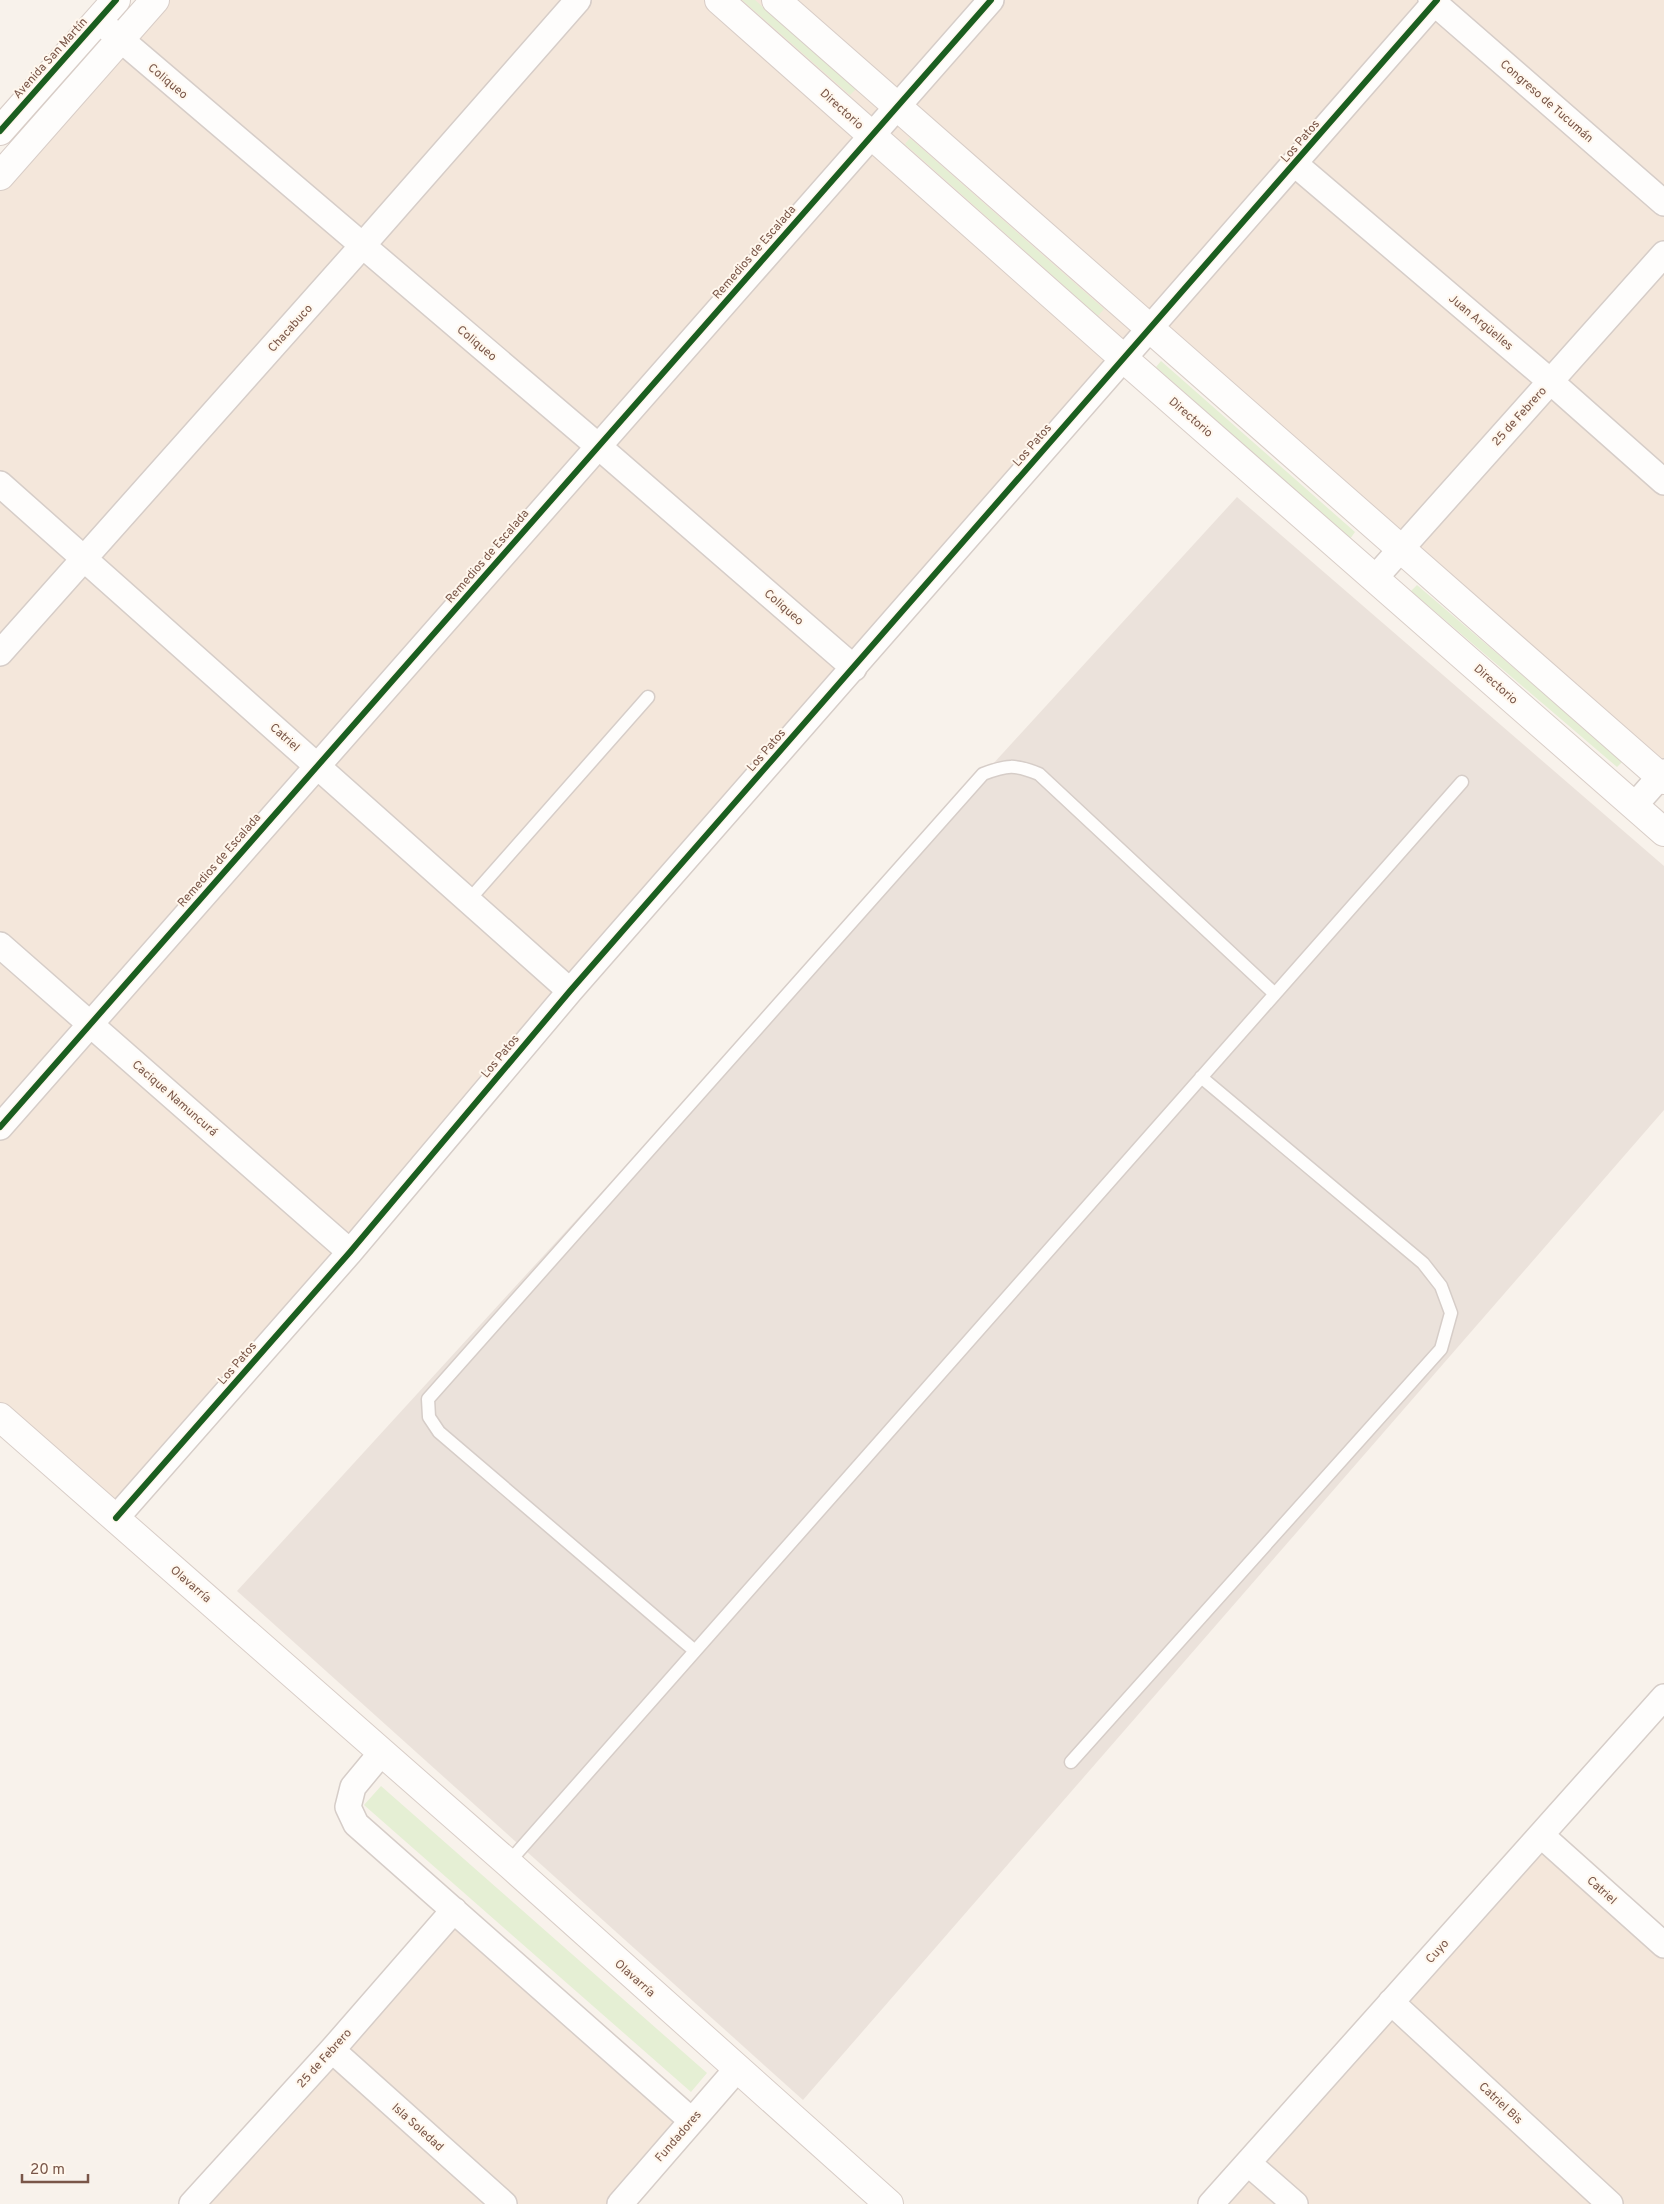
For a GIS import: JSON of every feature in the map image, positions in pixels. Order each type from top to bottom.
[{"type":"main road","name":"Avenida San Martín","points":[[3,121],[116,0]]},
{"type":"main road","points":[[0,176],[155,0]]},
{"type":"main road","name":"Directorio","points":[[720,0],[1123,358],[1664,832]]},
{"type":"main road","points":[[776,0],[1401,549],[1663,776]]},
{"type":"main road","name":"Olavarría","points":[[0,1417],[508,1863],[889,2204]]},
{"type":"street","name":"Chacabuco","points":[[0,653],[363,246],[578,0]]},
{"type":"street","name":"Remedios de Escalada","points":[[0,1127],[991,0]]},
{"type":"street","name":"Los Patos","points":[[116,1518],[350,1252],[570,991],[854,668],[1149,327],[1295,164],[1434,1]]},
{"type":"street","name":"Congreso de Tucumán","points":[[1434,1],[1664,203]]},
{"type":"street","name":"Coliqueo","points":[[98,20],[598,446],[854,668]]},
{"type":"street","name":"Juan Argüelles","points":[[1295,164],[1550,381],[1664,482]]},
{"type":"street","name":"25 de Febrero","points":[[1375,578],[1664,254]]},
{"type":"street","name":"Catriel","points":[[0,484],[570,991]]},
{"type":"street","points":[[1634,806],[1663,776]]},
{"type":"street","name":"Cacique Namuncurá","points":[[0,945],[350,1252]]},
{"type":"street","name":"Cuyo","points":[[1211,2204],[1664,1698]]},
{"type":"street","points":[[382,1752],[353,1787],[348,1807],[356,1824],[691,2120]]},
{"type":"street","name":"Catriel","points":[[1541,1835],[1664,1945]]},
{"type":"street","name":"25 de Febrero","points":[[192,2204],[332,2050],[454,1910]]},
{"type":"street","name":"Catriel Bis","points":[[1391,2002],[1610,2204]]},
{"type":"street","name":"Isla Soledad","points":[[332,2050],[504,2204]]},
{"type":"street","name":"Fundadores","points":[[620,2204],[737,2069]]},
{"type":"street","points":[[1248,2163],[1295,2204]]},
{"type":"lane","points":[[469,900],[648,697]]},
{"type":"lane","points":[[695,1651],[439,1432],[429,1417],[428,1399],[983,774],[1004,766],[1022,767],[1039,774],[1275,994]]},
{"type":"lane","points":[[508,1863],[1462,782]]},
{"type":"lane","points":[[1071,1762],[1441,1349],[1451,1313],[1441,1286],[1423,1263],[1201,1077]]},
{"type":"shaded area","points":[[155,0],[1664,0],[1664,780],[1149,327],[116,1518],[0,1417],[0,176]]},
{"type":"shaded area","points":[[1237,497],[1664,866],[1664,1110],[803,2100],[237,1591]]},
{"type":"shaded area","points":[[1541,1835],[1664,1945],[1664,2204],[1211,2204]]},
{"type":"shaded area","points":[[454,1910],[691,2120],[620,2204],[192,2204]]},
{"type":"green space","points":[[742,0],[755,0],[856,89],[850,95]]},
{"type":"green space","points":[[910,138],[1104,309],[1098,316],[905,144]]},
{"type":"green space","points":[[1161,361],[1355,532],[1350,539],[1156,367]]},
{"type":"green space","points":[[1417,585],[1623,761],[1617,767],[1411,591]]},
{"type":"green space","points":[[381,1786],[707,2073],[691,2092],[364,1805]]},
{"type":"cycle path","points":[[0,131],[116,0]]},
{"type":"cycle path","points":[[0,1127],[991,0]]},
{"type":"cycle path","points":[[116,1518],[350,1252],[570,991],[1437,0]]}]
